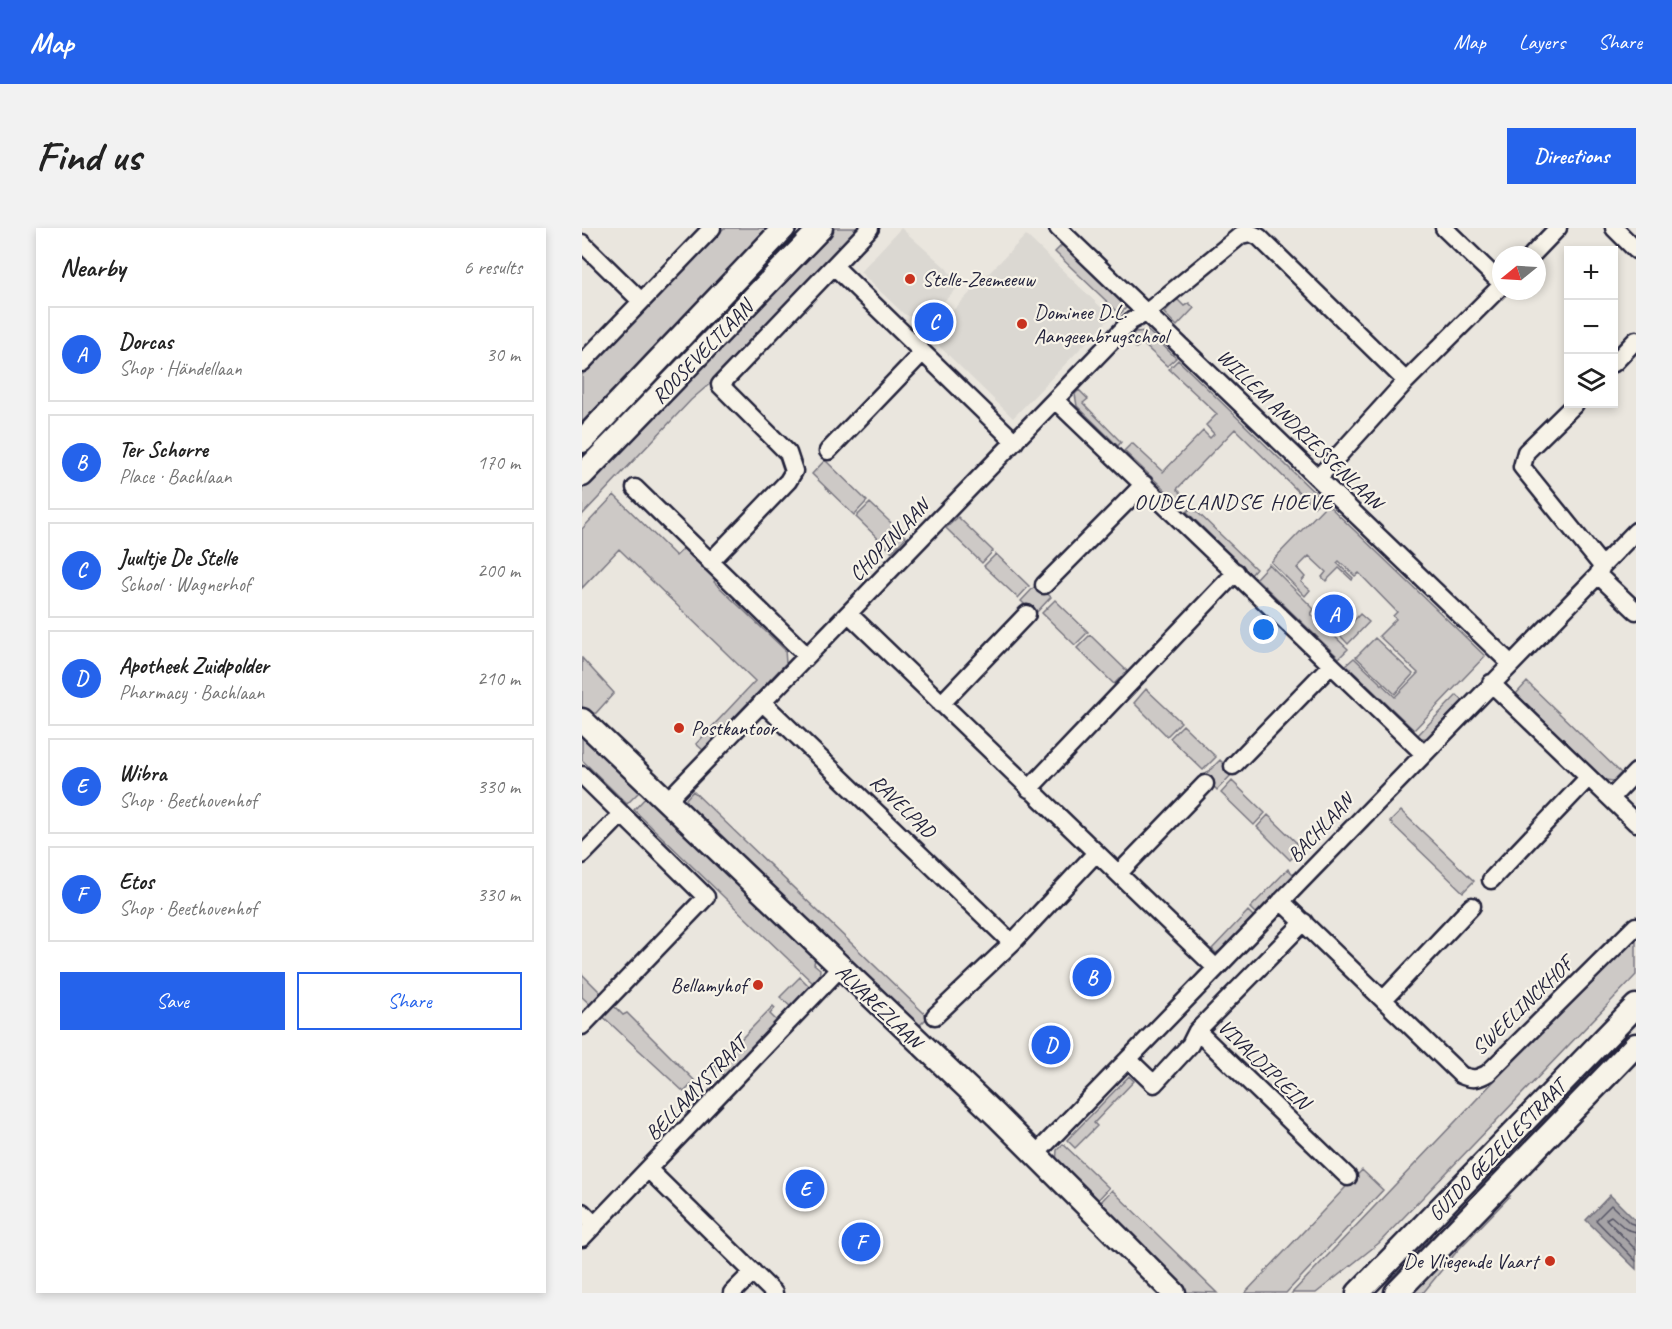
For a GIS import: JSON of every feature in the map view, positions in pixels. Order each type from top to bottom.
[{"type":"main road","name":"ROOSEVELTLAAN","points":[[582,441],[784,228]]},
{"type":"main road","name":"ROOSEVELTLAAN","points":[[582,475],[821,228]]},
{"type":"main road","name":"ALVAREZLAAN","points":[[582,720],[988,1108],[1174,1293]]},
{"type":"main road","name":"GUIDO GEZELLESTRAAT","points":[[1358,1293],[1636,1006]]},
{"type":"main road","name":"GUIDO GEZELLESTRAAT","points":[[1396,1293],[1636,1045]]},
{"type":"street","points":[[582,363],[712,228]]},
{"type":"street","points":[[710,562],[788,481],[794,471],[788,453],[720,385],[870,228]]},
{"type":"street","name":"WILLEM ANDRIESSENLAAN","points":[[1058,228],[1510,663]]},
{"type":"street","points":[[1444,228],[1492,276]]},
{"type":"street","points":[[1541,246],[1558,228]]},
{"type":"street","points":[[1614,228],[1636,250]]},
{"type":"street","name":"CHOPINLAAN","points":[[666,802],[1131,321],[1146,313],[1241,236],[1255,235],[1406,381]]},
{"type":"street","points":[[582,243],[640,301]]},
{"type":"street","points":[[835,267],[1014,442]]},
{"type":"street","points":[[1318,478],[1406,381],[1492,294]]},
{"type":"street","points":[[1618,359],[1636,340]]},
{"type":"street","points":[[828,451],[922,354]]},
{"type":"street","points":[[1056,401],[1423,753]]},
{"type":"street","points":[[1571,408],[1526,452],[1522,467],[1600,571],[1636,611]]},
{"type":"street","points":[[1044,585],[1144,484]]},
{"type":"street","points":[[635,488],[807,656]]},
{"type":"street","name":"BACHLAAN","points":[[1034,1155],[1281,902],[1636,531]]},
{"type":"street","points":[[1029,789],[1236,572]]},
{"type":"street","points":[[849,614],[1216,968]]},
{"type":"street","points":[[941,704],[1027,614]]},
{"type":"street","points":[[1233,766],[1331,664]]},
{"type":"street","points":[[1491,683],[1636,823]]},
{"type":"street","name":"RAVELPAD","points":[[762,702],[1012,943]]},
{"type":"street","points":[[1611,798],[1636,772]]},
{"type":"street","points":[[582,775],[706,897],[582,1026]]},
{"type":"street","points":[[1491,880],[1588,778]]},
{"type":"street","points":[[1119,873],[1205,784]]},
{"type":"street","points":[[582,855],[621,815]]},
{"type":"street","points":[[935,1016],[1012,943],[1096,853]]},
{"type":"street","name":"SWEELINCKHOF","points":[[1281,902],[1461,1075],[1469,1079],[1479,1078],[1488,1073],[1636,926]]},
{"type":"street","points":[[1384,999],[1472,906]]},
{"type":"street","points":[[1197,1031],[1304,922]]},
{"type":"street","name":"BELLAMYSTRAAT","points":[[582,1238],[840,968]]},
{"type":"street","name":"VIVALDIPLEIN","points":[[1128,1059],[1154,1084],[1190,1046],[1197,1031],[1348,1178]]},
{"type":"street","points":[[649,1170],[774,1293]]},
{"type":"street","points":[[582,1212],[595,1225]]},
{"type":"street","points":[[732,1293],[753,1272]]},
{"type":"shaded area","points":[[724,228],[772,228],[582,422],[582,375]]},
{"type":"shaded area","points":[[834,228],[865,228],[721,374],[691,400],[582,515],[582,488]]},
{"type":"shaded area","name":"Stelle-Zeemeeuw","points":[[901,228],[946,268],[959,286],[924,322],[904,314],[860,272]]},
{"type":"shaded area","name":"Dominee D.L. Aangeenbrugschool","points":[[1026,235],[1111,317],[1013,418],[939,346],[944,341],[933,331]]},
{"type":"shaded area","points":[[1064,243],[1124,302],[1126,308],[1120,314],[1055,252]]},
{"type":"shaded area","points":[[1177,299],[1184,306],[1189,303],[1194,308],[1177,326],[1164,313]]},
{"type":"shaded area","points":[[1148,331],[1176,358],[1167,366],[1142,343],[1136,348],[1128,340],[1135,332]]},
{"type":"shaded area","points":[[1178,360],[1322,500],[1314,507],[1235,429],[1177,489],[1185,497],[1179,503],[1124,451],[1132,443],[1163,472],[1203,431],[1210,438],[1214,434],[1206,425],[1217,414],[1169,369]]},
{"type":"shaded area","points":[[1079,390],[1088,399],[1083,403],[1121,442],[1118,446],[1077,406],[1075,394]]},
{"type":"shaded area","points":[[825,460],[867,501],[854,515],[812,474]]},
{"type":"shaded area","points":[[614,495],[676,556],[685,547],[717,578],[714,582],[785,650],[786,663],[703,750],[696,744],[755,681],[619,549],[582,588],[582,529]]},
{"type":"shaded area","points":[[870,503],[906,537],[892,552],[856,517]]},
{"type":"shaded area","points":[[1327,504],[1485,656],[1414,730],[1346,665],[1354,658],[1395,697],[1418,673],[1379,636],[1396,619],[1393,616],[1397,612],[1359,573],[1355,576],[1339,561],[1337,563],[1353,578],[1352,580],[1339,568],[1326,581],[1322,577],[1326,572],[1309,556],[1297,568],[1305,577],[1301,582],[1310,590],[1305,596],[1271,562]]},
{"type":"shaded area","points":[[1192,507],[1256,569],[1251,575],[1187,512]]},
{"type":"shaded area","points":[[958,517],[993,551],[982,563],[946,528]]},
{"type":"shaded area","points":[[996,554],[1029,586],[1018,598],[984,566]]},
{"type":"shaded area","points":[[1269,564],[1314,609],[1311,614],[1348,649],[1339,658],[1256,578]]},
{"type":"shaded area","points":[[1037,584],[1051,597],[1035,614],[1021,601]]},
{"type":"shaded area","points":[[1055,600],[1088,632],[1075,645],[1042,613]]},
{"type":"shaded area","points":[[1360,614],[1369,622],[1348,644],[1331,626],[1339,618],[1348,627]]},
{"type":"shaded area","points":[[1090,635],[1127,671],[1114,684],[1077,648]]},
{"type":"shaded area","points":[[1375,638],[1413,674],[1395,694],[1356,657]]},
{"type":"shaded area","points":[[582,658],[614,693],[596,713],[591,714],[582,707]]},
{"type":"shaded area","points":[[1527,682],[1621,773],[1613,781],[1605,780],[1516,694]]},
{"type":"shaded area","points":[[1146,689],[1181,722],[1167,736],[1134,703]]},
{"type":"shaded area","points":[[1457,695],[1463,701],[1427,738],[1415,738]]},
{"type":"shaded area","points":[[1183,725],[1216,757],[1203,770],[1170,738]]},
{"type":"shaded area","points":[[582,733],[641,790],[627,804],[582,760]]},
{"type":"shaded area","points":[[1220,760],[1233,773],[1217,790],[1204,776]]},
{"type":"shaded area","points":[[1232,781],[1265,813],[1254,825],[1221,793]]},
{"type":"shaded area","points":[[693,791],[928,1017],[916,1029],[687,810],[686,799]]},
{"type":"shaded area","points":[[647,796],[815,959],[814,964],[820,969],[819,981],[815,985],[634,810]]},
{"type":"shaded area","points":[[1401,811],[1474,881],[1463,892],[1390,822]]},
{"type":"shaded area","points":[[1268,815],[1302,848],[1290,860],[1257,827]]},
{"type":"shaded area","points":[[1288,869],[1294,875],[1257,915],[1250,908]]},
{"type":"shaded area","points":[[1248,911],[1254,917],[1222,950],[1216,953],[1212,949]]},
{"type":"shaded area","points":[[1636,932],[1636,975],[1379,1243],[1316,1293],[1292,1293]]},
{"type":"shaded area","points":[[582,974],[623,1015],[627,1013],[695,1081],[684,1092],[582,997]]},
{"type":"shaded area","points":[[800,977],[811,988],[792,1008],[780,997]]},
{"type":"shaded area","points":[[773,1006],[775,1008],[770,1014],[779,1023],[726,1077],[715,1066]]},
{"type":"shaded area","points":[[1129,1076],[1134,1081],[1094,1123],[1097,1126],[1075,1148],[1067,1140]]},
{"type":"shaded area","points":[[1063,1144],[1109,1188],[1095,1203],[1056,1164],[1057,1150]]},
{"type":"shaded area","points":[[1362,1170],[1383,1190],[1286,1293],[1245,1293]]},
{"type":"shaded area","points":[[1112,1190],[1217,1293],[1187,1292],[1097,1206]]},
{"type":"shaded area","points":[[1502,1195],[1510,1196],[1458,1250],[1423,1293],[1408,1293]]},
{"type":"water","points":[[1610,1195],[1636,1221],[1636,1269],[1586,1220]]},
{"type":"place","name":"Stelle-Zeemeeuw","points":[[910,279]]},
{"type":"place","name":"Juultje De Stelle","points":[[934,322]]},
{"type":"place","name":"Dominee D.L. Aangeenbrugschool","points":[[1022,324]]},
{"type":"place","name":"Dorcas","points":[[1334,614]]},
{"type":"place","name":"Postkantoor","points":[[679,728]]},
{"type":"place","name":"Ter Schorre","points":[[1092,977]]},
{"type":"place","name":"Bellamyhof","points":[[758,985]]},
{"type":"place","name":"Apotheek Zuidpolder","points":[[1051,1045]]},
{"type":"place","name":"Wibra","points":[[805,1189]]},
{"type":"place","name":"Etos","points":[[861,1242]]},
{"type":"place","name":"De Vliegende Vaart","points":[[1550,1261]]},
{"type":"district","name":"OUDELANDSE HOEVE","points":[[1234,501]]}]
